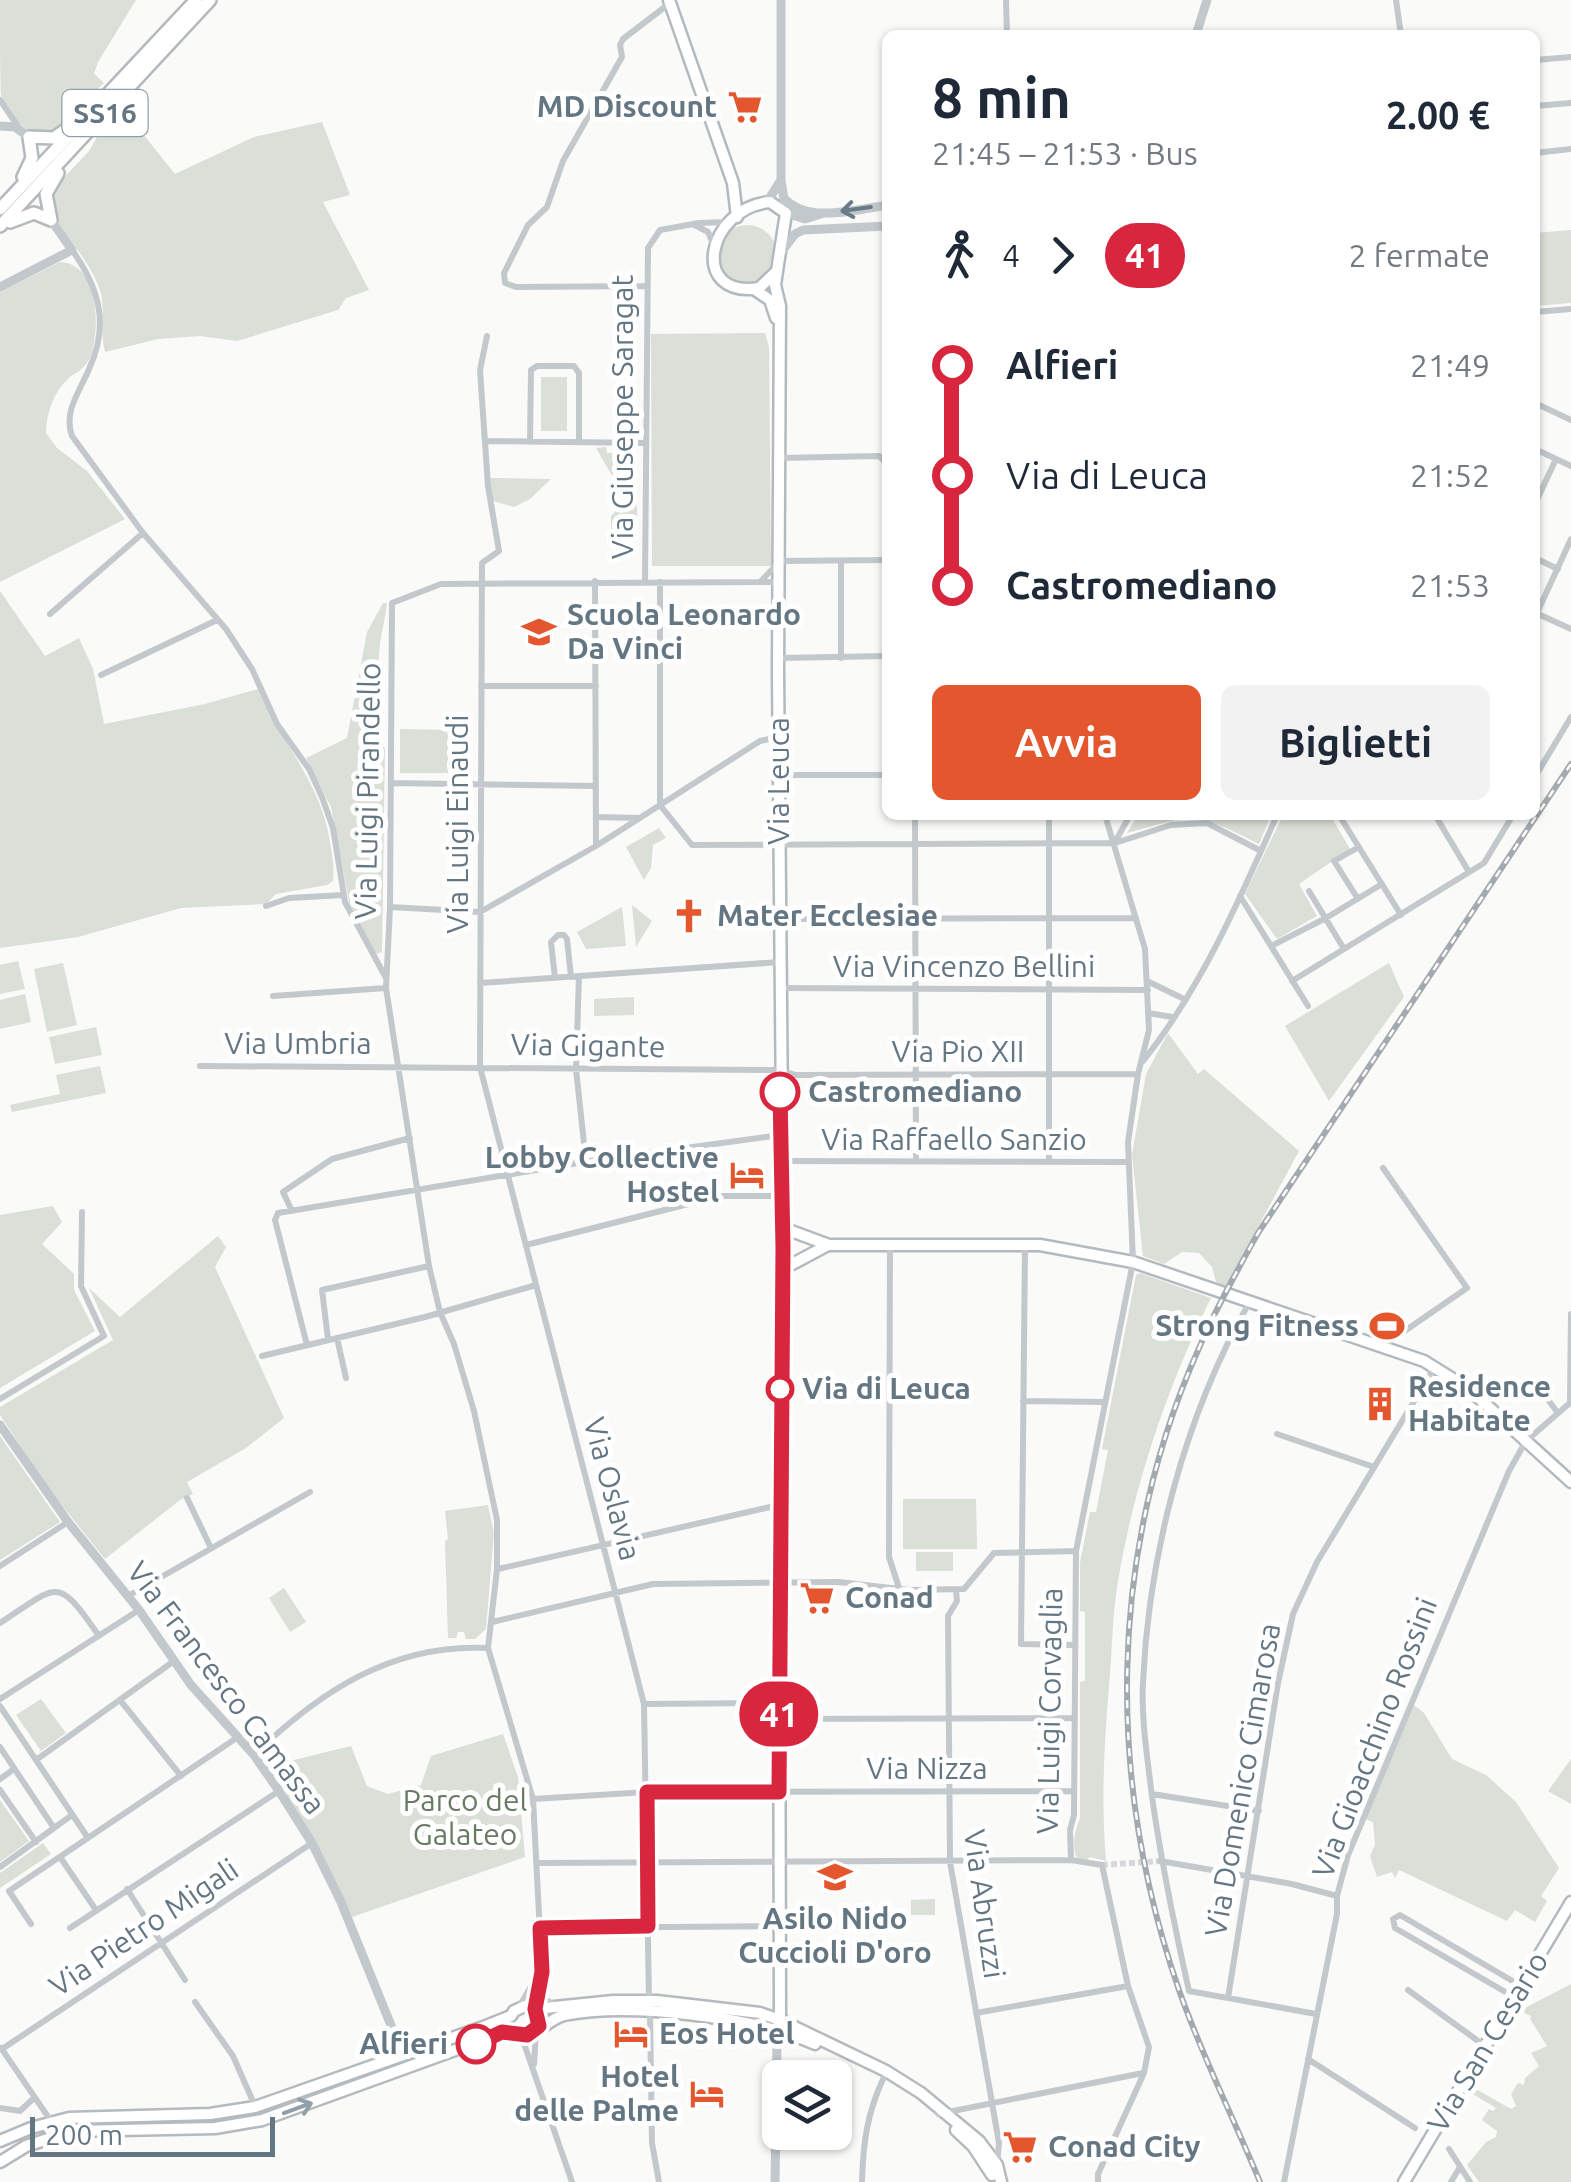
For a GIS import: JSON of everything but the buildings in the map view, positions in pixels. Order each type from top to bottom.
[{"type":"highway","name":"SS16","points":[[0,206],[196,0]]},
{"type":"highway","name":"SS16","points":[[0,230],[210,0]]},
{"type":"highway","points":[[25,133],[48,140],[61,135],[104,92],[118,84]]},
{"type":"highway","points":[[0,206],[30,166],[32,150],[25,133]]},
{"type":"highway","points":[[51,220],[46,202],[48,185],[85,143],[88,133]]},
{"type":"highway","points":[[0,230],[27,213],[51,220]]},
{"type":"main road","points":[[670,1],[733,183],[743,198],[757,204],[776,204],[786,213],[777,271],[764,285],[754,289],[734,286],[718,274],[714,248],[718,235],[757,204]]},
{"type":"main road","points":[[733,183],[734,219]]},
{"type":"main road","name":"Via Leuca","points":[[777,271],[783,1228]]},
{"type":"main road","name":"Via Leuca","points":[[754,289],[770,300],[779,335]]},
{"type":"main road","points":[[779,2025],[778,1582],[783,1228],[829,1245],[1062,1247],[1132,1262],[1383,1346],[1434,1367],[1469,1388],[1571,1482]]},
{"type":"main road","points":[[782,1269],[829,1245]]},
{"type":"main road","name":"Via San Cesario","points":[[1404,2182],[1571,1902]]},
{"type":"main road","points":[[0,2142],[51,2121],[92,2116],[210,2114],[255,2107],[515,2012],[554,2005],[649,2006],[760,2013],[884,2077],[942,2113],[973,2146],[998,2182]]},
{"type":"main road","points":[[0,2162],[26,2146],[73,2131],[215,2128],[262,2120],[502,2032],[519,2034],[566,2015],[649,2006]]},
{"type":"main road","points":[[535,2009],[538,2028]]},
{"type":"main road","points":[[515,2012],[512,2028],[519,2034]]},
{"type":"main road","points":[[779,2025],[886,2071],[979,2142],[996,2166],[998,2182]]},
{"type":"street","points":[[781,0],[780,180],[786,213],[797,219],[882,206]]},
{"type":"street","points":[[1006,0],[1007,30]]},
{"type":"street","points":[[1198,30],[1207,0]]},
{"type":"street","points":[[1396,0],[1399,30]]},
{"type":"street","points":[[647,286],[516,287],[505,283],[504,272],[528,225],[547,207],[563,161],[622,57],[623,39],[670,1]]},
{"type":"street","points":[[1540,60],[1571,57]]},
{"type":"street","points":[[0,100],[25,133]]},
{"type":"street","points":[[1540,106],[1571,103]]},
{"type":"street","points":[[0,126],[25,133]]},
{"type":"street","points":[[1540,152],[1571,150]]},
{"type":"street","points":[[757,204],[769,199],[780,180]]},
{"type":"street","points":[[784,196],[794,208],[824,213]]},
{"type":"street","points":[[692,224],[734,219]]},
{"type":"street","points":[[51,220],[96,291],[99,322],[94,359],[70,412],[70,432],[142,533],[217,620],[252,668],[277,724],[316,782],[333,828],[343,895],[352,919],[387,979]]},
{"type":"street","points":[[692,224],[708,232],[714,248]]},
{"type":"street","name":"Via Giuseppe Saragat","points":[[644,582],[648,248],[654,235],[666,228],[692,224]]},
{"type":"street","points":[[782,250],[803,230],[882,226]]},
{"type":"street","points":[[0,287],[72,250]]},
{"type":"street","points":[[1540,312],[1571,309]]},
{"type":"street","points":[[487,336],[480,370],[486,442],[644,443]]},
{"type":"street","points":[[530,442],[531,370],[537,366],[574,366],[579,374],[579,442]]},
{"type":"street","points":[[1540,406],[1571,420]]},
{"type":"street","name":"Via Luigi Einaudi","points":[[486,442],[488,486],[499,551],[482,562],[480,1067],[508,1175]]},
{"type":"street","points":[[1540,451],[1571,466]]},
{"type":"street","points":[[779,458],[882,459]]},
{"type":"street","points":[[1540,493],[1556,459]]},
{"type":"street","points":[[50,614],[142,533]]},
{"type":"street","points":[[1540,605],[1571,539]]},
{"type":"street","points":[[758,582],[780,561],[882,560]]},
{"type":"street","points":[[1540,560],[1558,569]]},
{"type":"street","points":[[841,561],[841,658]]},
{"type":"street","points":[[596,581],[596,846]]},
{"type":"street","points":[[482,582],[780,582]]},
{"type":"street","name":"Via Luigi Pirandello","points":[[482,582],[440,584],[392,603],[386,988],[429,1266],[440,1312],[474,1411],[497,1520],[497,1569],[488,1648]]},
{"type":"street","points":[[660,582],[660,805],[692,845],[1115,843],[1171,825],[1207,823],[1261,850]]},
{"type":"street","points":[[1540,615],[1571,628]]},
{"type":"street","points":[[102,675],[217,620]]},
{"type":"street","points":[[778,658],[882,656]]},
{"type":"street","points":[[480,686],[596,686]]},
{"type":"street","points":[[1540,769],[1571,717]]},
{"type":"street","points":[[390,907],[480,912],[596,846],[760,741],[779,737]]},
{"type":"street","points":[[779,775],[882,775]]},
{"type":"street","points":[[392,782],[596,786]]},
{"type":"street","points":[[596,817],[639,818]]},
{"type":"street","points":[[915,820],[916,1162]]},
{"type":"street","points":[[1049,1162],[1050,820]]},
{"type":"street","points":[[1108,820],[1145,949],[1149,1030],[1142,1062]]},
{"type":"street","points":[[1115,843],[1127,820]]},
{"type":"street","points":[[1142,1062],[1184,999],[1275,820]]},
{"type":"street","points":[[1342,820],[1400,914]]},
{"type":"street","points":[[1438,820],[1469,872]]},
{"type":"street","points":[[1292,981],[1484,863],[1509,820]]},
{"type":"street","points":[[1358,899],[1334,861],[1359,847]]},
{"type":"street","points":[[1271,946],[1382,884]]},
{"type":"street","points":[[1309,892],[1344,949]]},
{"type":"street","points":[[266,906],[289,898],[343,895]]},
{"type":"street","points":[[1239,895],[1308,1006]]},
{"type":"street","points":[[780,918],[1136,918]]},
{"type":"street","points":[[555,978],[552,942],[558,934],[564,934],[575,976],[576,1069],[586,1162]]},
{"type":"street","points":[[480,983],[780,962]]},
{"type":"street","points":[[1148,986],[1184,999]]},
{"type":"street","name":"Via Vincenzo Bellini","points":[[780,988],[1050,991],[1148,986]]},
{"type":"street","points":[[273,996],[386,988]]},
{"type":"street","points":[[1148,1012],[1172,1017]]},
{"type":"street","name":"Via Luigi Corvaglia","points":[[1098,2182],[1098,2174],[1144,2072],[1149,2047],[1128,1986],[1102,1865],[1070,1860],[1076,1551],[1132,1262],[1126,1162],[1142,1062]]},
{"type":"street","name":"Via Umbria","points":[[200,1066],[396,1066]]},
{"type":"street","name":"Via Gigante","points":[[396,1066],[780,1070]]},
{"type":"street","name":"Via Pio XII","points":[[780,1070],[796,1075],[1138,1074]]},
{"type":"street","points":[[307,1345],[276,1220],[278,1213],[586,1162],[780,1135]]},
{"type":"street","points":[[292,1210],[283,1192],[332,1159],[410,1138]]},
{"type":"street","name":"Via Raffaello Sanzio","points":[[781,1161],[1126,1162]]},
{"type":"street","points":[[1383,1346],[1467,1288],[1384,1168]]},
{"type":"street","name":"Via Oslavia","points":[[508,1175],[644,1704],[652,2142],[659,2182]]},
{"type":"street","points":[[526,1245],[720,1196],[782,1196]]},
{"type":"street","points":[[0,1399],[104,1336],[81,1286],[82,1212]]},
{"type":"street","points":[[890,1245],[889,1557],[900,1589]]},
{"type":"street","points":[[1025,1245],[1021,1644],[1073,1645]]},
{"type":"street","points":[[346,1378],[332,1339],[322,1290],[429,1266]]},
{"type":"street","points":[[262,1356],[536,1285]]},
{"type":"street","points":[[1249,1302],[1212,1374],[1163,1532],[1142,1684],[1152,1794],[1160,1861],[1189,1992],[1316,2014]]},
{"type":"street","points":[[1526,1441],[1570,1402],[1571,1314]]},
{"type":"street","name":"Via Domenico Cimarosa","points":[[1228,1998],[1278,1684],[1294,1614],[1317,1562],[1434,1367]]},
{"type":"street","points":[[1542,1392],[1558,1412]]},
{"type":"street","points":[[1023,1401],[1104,1402]]},
{"type":"street","name":"Via Francesco Camassa","points":[[0,1425],[68,1522],[139,1610],[190,1685],[254,1755],[279,1791],[312,1844],[364,1954],[404,2055]]},
{"type":"street","points":[[1276,1434],[1374,1467]]},
{"type":"street","name":"Via Gioacchino Rossini","points":[[1284,2182],[1336,1914],[1336,1896],[1369,1800],[1486,1522],[1526,1441]]},
{"type":"street","points":[[128,1596],[310,1492]]},
{"type":"street","points":[[186,1498],[211,1548]]},
{"type":"street","points":[[497,1569],[779,1505]]},
{"type":"street","points":[[0,1566],[68,1522]]},
{"type":"street","points":[[492,1622],[653,1584],[839,1582],[956,1590],[968,1586],[994,1553],[1076,1551]]},
{"type":"street","name":"Via Abruzzi","points":[[956,1590],[958,1601],[948,1616],[950,1862],[999,2143],[996,2166]]},
{"type":"street","points":[[0,1623],[48,1592],[58,1591],[74,1599],[99,1636]]},
{"type":"street","points":[[88,1838],[0,1703],[139,1610]]},
{"type":"street","points":[[254,1755],[327,1694],[377,1667],[452,1646],[488,1648],[533,1799],[541,1961],[535,2009]]},
{"type":"street","points":[[36,1760],[174,1661]]},
{"type":"street","points":[[120,1700],[181,1776]]},
{"type":"street","points":[[644,1704],[778,1704]]},
{"type":"street","points":[[779,1718],[1074,1718]]},
{"type":"street","points":[[31,1924],[9,1891],[238,1737]]},
{"type":"street","points":[[0,1747],[54,1828]]},
{"type":"street","points":[[0,1778],[14,1769]]},
{"type":"street","points":[[0,1790],[36,1842]]},
{"type":"street","points":[[70,1928],[279,1791]]},
{"type":"street","name":"Via Nizza","points":[[533,1799],[647,1792],[1074,1791]]},
{"type":"street","points":[[1152,1794],[1259,1811]]},
{"type":"street","points":[[0,1866],[72,1815]]},
{"type":"street","name":"Via Pietro Migali","points":[[1,2048],[312,1844]]},
{"type":"street","points":[[60,1857],[96,1910]]},
{"type":"street","points":[[538,1863],[1070,1860]]},
{"type":"street","points":[[1160,1861],[1336,1896]]},
{"type":"street","points":[[127,1889],[186,1980]]},
{"type":"street","points":[[1514,1997],[1395,1928],[1393,1919],[1400,1915],[1521,1986]]},
{"type":"street","points":[[540,1928],[779,1926]]},
{"type":"street","points":[[541,1961],[545,1999],[554,2005]]},
{"type":"street","points":[[515,2012],[535,1982],[541,1961]]},
{"type":"street","points":[[976,2013],[1128,1986]]},
{"type":"street","points":[[1408,1990],[1485,2046]]},
{"type":"street","points":[[195,2002],[233,2056],[255,2107]]},
{"type":"street","points":[[776,2182],[779,2025]]},
{"type":"street","points":[[535,2070],[533,2040],[538,2028]]},
{"type":"street","points":[[519,2034],[572,2182]]},
{"type":"street","points":[[1,2048],[51,2121]]},
{"type":"street","points":[[1308,2059],[1414,2128]]},
{"type":"street","points":[[942,2113],[1144,2072]]},
{"type":"street","points":[[862,2182],[868,2111],[884,2077]]},
{"type":"street","points":[[0,2108],[20,2112],[34,2098]]},
{"type":"street","points":[[1448,2149],[1470,2182]]},
{"type":"street","points":[[1451,2182],[1460,2167]]},
{"type":"green space","points":[[0,0],[136,0],[98,62],[94,74],[104,83],[73,117],[53,132],[28,130],[14,118],[1,95]]},
{"type":"green space","points":[[124,104],[131,119],[175,174],[254,137],[322,122],[350,195],[323,202],[369,290],[346,298],[338,310],[237,341],[200,336],[158,339],[105,352],[98,284],[54,216],[51,203],[58,184]]},
{"type":"green space","points":[[747,225],[768,234],[777,255],[768,276],[747,285],[726,276],[717,255],[726,234]]},
{"type":"green space","points":[[1571,230],[1571,303],[1540,306],[1540,233]]},
{"type":"green space","points":[[60,262],[73,265],[90,285],[96,329],[87,363],[55,396],[46,433],[57,448],[87,471],[125,519],[0,582],[0,292]]},
{"type":"green space","points":[[765,333],[769,347],[771,566],[652,566],[651,334]]},
{"type":"green space","points":[[541,377],[567,377],[567,431],[541,431]]},
{"type":"green space","points":[[606,447],[607,453],[631,453],[632,482],[637,483],[637,537],[611,537],[611,516],[626,500],[596,448]]},
{"type":"green space","points":[[490,478],[551,479],[530,499],[514,507],[493,501]]},
{"type":"green space","points":[[0,591],[45,656],[79,638],[93,669],[104,724],[258,689],[318,801],[330,842],[333,881],[276,894],[266,904],[181,908],[78,937],[0,948]]},
{"type":"green space","points":[[383,603],[387,603],[379,659],[380,741],[385,749],[382,952],[376,954],[350,907],[331,807],[306,758],[347,738],[367,632]]},
{"type":"green space","points":[[400,729],[448,730],[448,773],[400,773]]},
{"type":"green space","points":[[1135,820],[1177,820],[1167,822],[1127,833]]},
{"type":"green space","points":[[1200,820],[1269,820],[1259,844]]},
{"type":"green space","points":[[1281,820],[1333,820],[1350,849],[1299,884],[1317,916],[1277,939],[1245,894]]},
{"type":"green space","points":[[659,828],[666,838],[653,845],[651,868],[644,880],[626,847]]},
{"type":"green space","points":[[632,905],[652,921],[636,947],[636,946]]},
{"type":"green space","points":[[622,907],[626,946],[586,949],[577,932]]},
{"type":"green space","points":[[18,961],[25,989],[0,994],[0,965]]},
{"type":"green space","points":[[63,963],[77,1025],[47,1032],[34,969]]},
{"type":"green space","points":[[1389,963],[1404,997],[1329,1101],[1285,1026]]},
{"type":"green space","points":[[25,994],[31,1022],[0,1029],[0,1000]]},
{"type":"green space","points":[[634,997],[634,1015],[594,1016],[594,999]]},
{"type":"green space","points":[[96,1027],[102,1055],[55,1064],[49,1037]]},
{"type":"green space","points":[[1168,1033],[1198,1074],[1204,1069],[1299,1151],[1226,1286],[1216,1282],[1212,1267],[1199,1253],[1182,1252],[1164,1264],[1143,1256],[1132,1155],[1146,1074]]},
{"type":"green space","points":[[100,1066],[106,1093],[12,1112],[10,1105],[60,1094],[56,1075]]},
{"type":"green space","points":[[53,1206],[62,1222],[42,1244],[74,1274],[74,1290],[95,1331],[0,1388],[0,1215]]},
{"type":"green space","points":[[218,1236],[226,1247],[215,1267],[284,1418],[246,1448],[187,1482],[193,1494],[105,1559],[48,1488],[0,1415],[0,1407],[113,1340],[89,1288],[120,1317]]},
{"type":"green space","points":[[1140,1273],[1211,1298],[1180,1367],[1132,1513],[1114,1612],[1103,1795],[1106,1861],[1090,1857],[1085,1861],[1077,1858],[1074,1843],[1080,1818],[1080,1682],[1085,1681],[1080,1563],[1090,1512],[1096,1512],[1108,1450],[1102,1449],[1136,1275]]},
{"type":"green space","points":[[0,1436],[60,1522],[0,1560]]},
{"type":"green space","points":[[903,1499],[976,1499],[977,1549],[903,1549]]},
{"type":"green space","points":[[488,1505],[494,1533],[486,1629],[475,1639],[466,1639],[464,1632],[448,1638],[445,1511]]},
{"type":"green space","points":[[916,1552],[953,1552],[953,1571],[916,1571]]},
{"type":"green space","points":[[284,1588],[306,1622],[290,1632],[269,1598]]},
{"type":"green space","points":[[41,1699],[66,1733],[41,1751],[16,1715]]},
{"type":"green space","points":[[1414,1705],[1424,1713],[1452,1759],[1486,1775],[1516,1802],[1559,1868],[1541,1896],[1547,1901],[1535,1922],[1515,1910],[1507,1921],[1399,1870],[1395,1878],[1392,1872],[1377,1877],[1370,1856],[1375,1844],[1373,1822],[1365,1819]]},
{"type":"green space","name":"Parco del Galateo","points":[[503,1734],[518,1777],[525,1857],[352,1917],[330,1871],[265,1767],[351,1746],[367,1786],[388,1794],[421,1785],[431,1756]]},
{"type":"green space","points":[[1571,1759],[1571,1804],[1548,1791]]},
{"type":"green space","points":[[0,1800],[29,1841],[0,1862]]},
{"type":"green space","points":[[43,1843],[51,1854],[0,1888],[0,1873]]},
{"type":"green space","points":[[935,1899],[935,1915],[911,1915],[911,1900]]},
{"type":"green space","points":[[1571,1984],[1571,2182],[1479,2182],[1467,2165],[1486,2142],[1496,2137],[1497,2131],[1482,2120],[1489,2109],[1496,2108],[1466,2090],[1469,2085],[1511,2109],[1516,2106],[1511,2094],[1539,2066],[1531,2053],[1547,2046],[1531,2016],[1519,2011]]},
{"type":"tunnel","points":[[1102,1865],[1160,1861]]},
{"type":"railway","points":[[1540,810],[1571,764]]},
{"type":"railway","points":[[1260,2182],[1180,1993],[1156,1913],[1139,1832],[1129,1751],[1127,1669],[1133,1587],[1147,1506],[1169,1426],[1199,1348],[1258,1233],[1534,820]]},
{"type":"bus line","name":"41","points":[[476,2044],[502,2032],[527,2035],[537,2030],[540,2020],[535,2000],[542,1972],[540,1928],[648,1926],[647,1792],[779,1792],[783,1248],[780,1092]]},
{"type":"place","name":"MD Discount","points":[[745,107]]},
{"type":"place","name":"Scuola Leonardo Da Vinci","points":[[539,632]]},
{"type":"place","name":"Mater Ecclesiae","points":[[689,916]]},
{"type":"place","name":"Castromediano","points":[[780,1092]]},
{"type":"place","name":"Lobby Collective Hostel","points":[[747,1175]]},
{"type":"place","name":"Strong Fitness","points":[[1387,1326]]},
{"type":"place","name":"Via di Leuca","points":[[780,1389]]},
{"type":"place","name":"Residence Habitate","points":[[1380,1404]]},
{"type":"place","name":"Conad","points":[[817,1598]]},
{"type":"place","name":"Asilo Nido Cuccioli D'oro","points":[[835,1877]]},
{"type":"place","name":"Eos Hotel","points":[[631,2034]]},
{"type":"place","name":"Alfieri","points":[[476,2044]]},
{"type":"place","name":"Hotel delle Palme","points":[[707,2094]]},
{"type":"place","name":"Conad City","points":[[1020,2147]]}]
